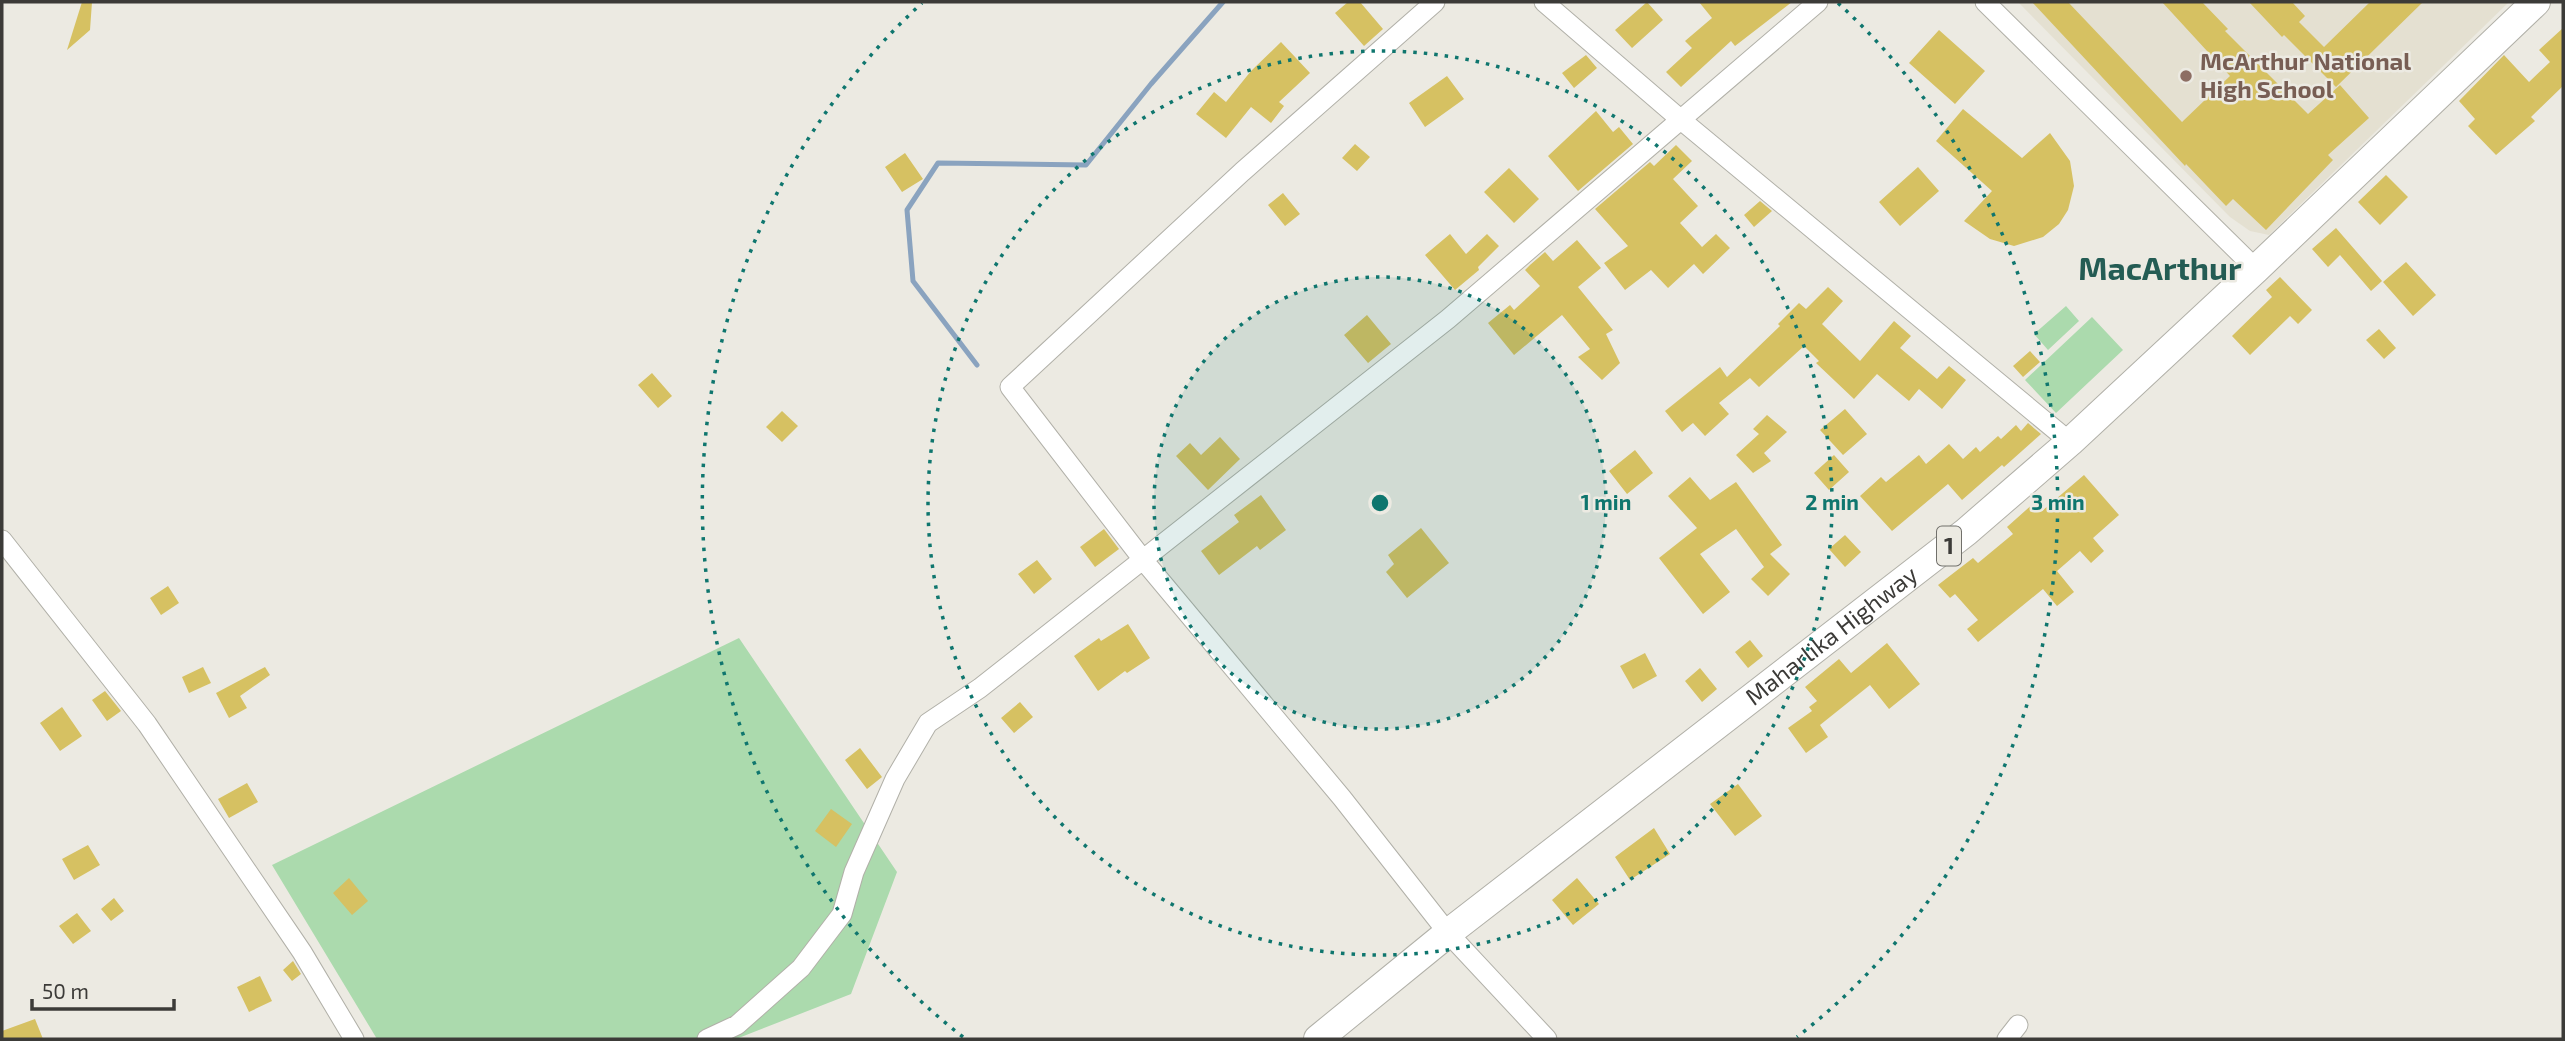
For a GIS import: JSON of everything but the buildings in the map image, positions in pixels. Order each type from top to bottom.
[{"type":"highway","name":"Maharlika Highway","points":[[1318,1039],[1448,933],[1966,532],[2070,442],[2536,2]]},
{"type":"street","points":[[1434,2],[1242,172],[1010,387],[1144,561],[1342,798],[1448,933],[1547,1039]]},
{"type":"street","points":[[1544,2],[1680,119],[2070,442]]},
{"type":"street","points":[[707,1039],[737,1025],[801,968],[842,914],[854,872],[895,779],[928,723],[980,688],[1144,561],[1448,319],[1818,2]]},
{"type":"street","points":[[1985,2],[2256,269]]},
{"type":"street","points":[[2,540],[147,724],[302,952],[354,1039]]},
{"type":"shaded area","name":"McArthur National High School","points":[[2018,2],[2509,2],[2269,235],[2250,231],[2230,217]]},
{"type":"green space","points":[[2066,306],[2079,321],[2048,350],[2034,334]]},
{"type":"green space","points":[[2092,317],[2123,350],[2056,413],[2025,380]]},
{"type":"green space","points":[[739,638],[897,872],[851,994],[736,1039],[377,1039],[272,865]]},
{"type":"waterway","points":[[977,365],[913,281],[907,210],[938,163],[1086,165],[1151,84],[1223,2]]},
{"type":"place","name":"McArthur National High School","points":[[2186,76]]},
{"type":"district","name":"MacArthur","points":[[2160,269]]}]
